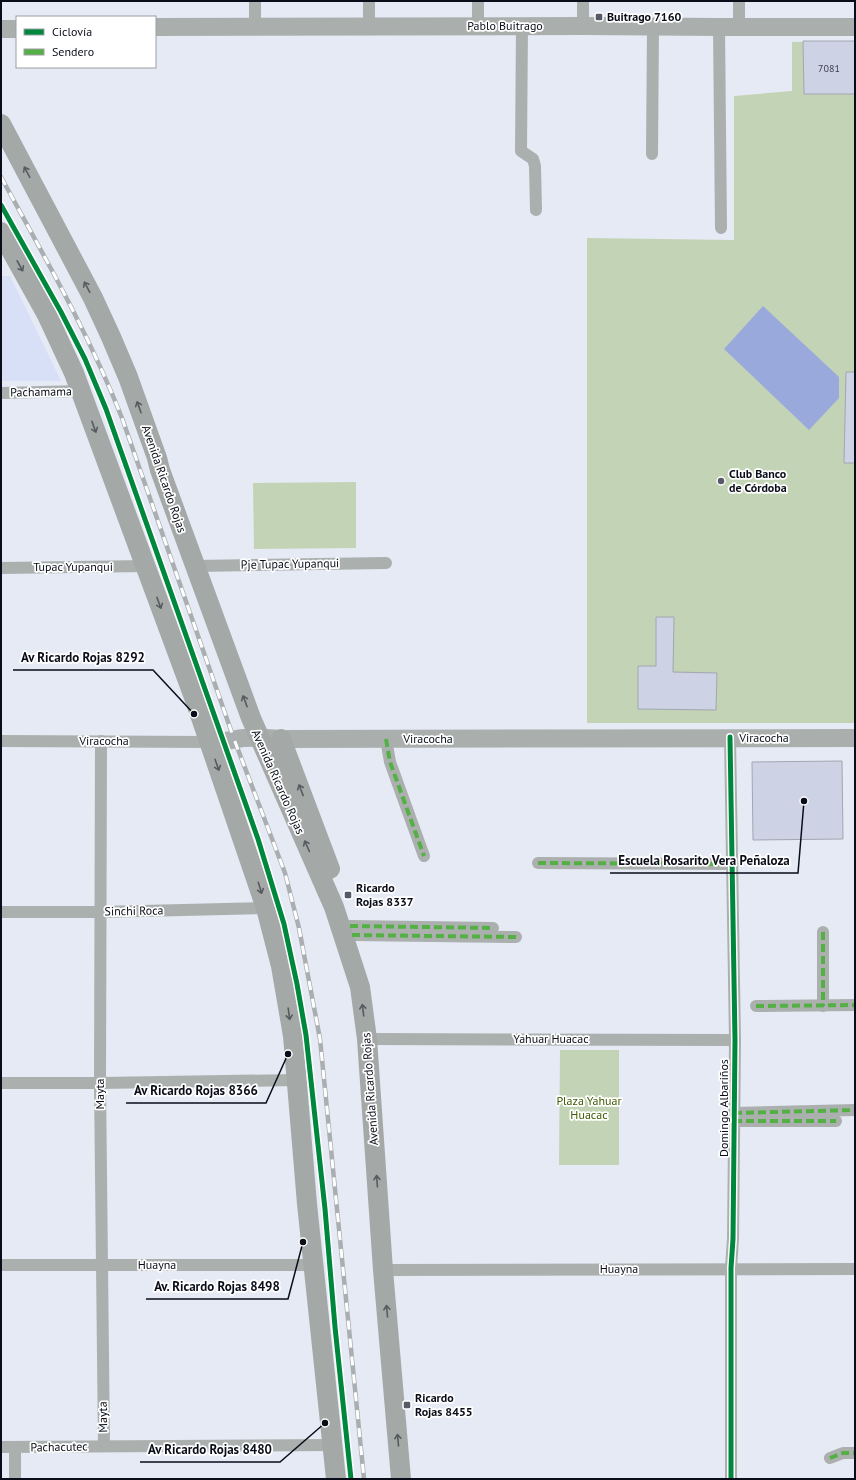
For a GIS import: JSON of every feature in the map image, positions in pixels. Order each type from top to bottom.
[{"type":"main road","name":"Pablo Buitrago","points":[[156,28],[369,26],[855,27]]},
{"type":"main road","points":[[1,29],[16,28]]},
{"type":"main road","name":"Avenida Ricardo Rojas","points":[[1,124],[93,298],[111,337],[143,418],[160,470],[258,738],[334,907],[360,987],[366,1039],[383,1270],[401,1479]]},
{"type":"main road","points":[[1,232],[58,337],[81,391],[210,742],[266,908],[285,987],[293,1036],[304,1174],[336,1479]]},
{"type":"main road","name":"Viracocha","points":[[210,742],[258,738],[855,738]]},
{"type":"main road","points":[[281,739],[314,825],[351,931],[357,956],[360,987]]},
{"type":"street","points":[[255,1],[255,27]]},
{"type":"street","points":[[369,1],[369,26]]},
{"type":"street","points":[[478,1],[478,26]]},
{"type":"street","points":[[583,1],[583,26]]},
{"type":"street","points":[[739,1],[739,27]]},
{"type":"street","points":[[522,26],[521,151],[533,160],[535,166],[536,210]]},
{"type":"street","points":[[652,154],[653,26]]},
{"type":"street","points":[[719,27],[721,228]]},
{"type":"street","name":"Pachamama","points":[[1,392],[81,391]]},
{"type":"street","name":"Pje Tupac Yupanqui","points":[[195,566],[386,563]]},
{"type":"street","name":"Tupac Yupanqui","points":[[1,568],[146,566]]},
{"type":"street","name":"Domingo Albariños","points":[[730,738],[735,1040],[733,1239],[731,1268],[731,1479]]},
{"type":"street","points":[[386,739],[390,762],[424,856]]},
{"type":"street","name":"Viracocha","points":[[1,741],[210,742]]},
{"type":"street","name":"Mayta","points":[[101,741],[100,1083],[104,1446]]},
{"type":"street","points":[[538,863],[733,864]]},
{"type":"street","name":"Sinchi Roca","points":[[1,912],[100,912],[266,908]]},
{"type":"street","points":[[351,931],[493,928]]},
{"type":"street","points":[[351,931],[516,937]]},
{"type":"street","points":[[823,932],[823,1006]]},
{"type":"street","points":[[756,1006],[855,1005]]},
{"type":"street","name":"Yahuar Huacac","points":[[366,1039],[735,1040]]},
{"type":"street","points":[[1,1083],[296,1080]]},
{"type":"street","points":[[734,1117],[855,1110]]},
{"type":"street","points":[[734,1117],[836,1121]]},
{"type":"street","name":"Huayna","points":[[1,1264],[314,1265]]},
{"type":"street","name":"Huayna","points":[[383,1270],[731,1268],[855,1269]]},
{"type":"street","name":"Pachacutec","points":[[1,1447],[333,1445]]},
{"type":"street","points":[[15,1447],[15,1479]]},
{"type":"street","points":[[830,1458],[843,1453],[855,1453]]},
{"type":"shaded area","points":[[1,276],[10,276],[61,381],[1,381]]},
{"type":"green space","name":"Club Banco de Córdoba","points":[[855,41],[855,723],[587,723],[587,238],[734,240],[734,96],[792,91],[792,42]]},
{"type":"green space","points":[[356,482],[356,548],[254,549],[253,483]]},
{"type":"green space","name":"Plaza Yahuar Huacac","points":[[560,1050],[619,1050],[619,1165],[559,1165]]},
{"type":"water","points":[[763,306],[839,377],[839,398],[809,430],[724,349]]},
{"type":"building","points":[[803,41],[855,41],[855,94],[804,94]]},
{"type":"building","points":[[846,372],[855,372],[855,463],[844,463]]},
{"type":"building","points":[[656,617],[674,617],[673,672],[717,673],[716,710],[638,709],[638,666],[656,666]]},
{"type":"building","points":[[842,761],[843,839],[753,840],[752,762]]},
{"type":"railway","points":[[1,177],[81,326],[122,418],[234,739],[285,873],[299,928],[320,1039],[364,1479]]},
{"type":"marked path","points":[[386,739],[390,762],[424,856]]},
{"type":"marked path","points":[[538,863],[733,864]]},
{"type":"marked path","points":[[350,926],[493,928]]},
{"type":"marked path","points":[[823,932],[823,1006]]},
{"type":"marked path","points":[[352,935],[516,937]]},
{"type":"marked path","points":[[756,1006],[855,1005]]},
{"type":"marked path","points":[[734,1113],[855,1110]]},
{"type":"marked path","points":[[734,1121],[836,1121]]},
{"type":"marked path","points":[[830,1458],[843,1453],[855,1453]]},
{"type":"cycle path","points":[[1,205],[61,312],[85,359],[106,409],[258,839],[284,924],[306,1035],[325,1209],[335,1327],[351,1479]]},
{"type":"cycle path","points":[[730,737],[735,1040],[733,1239],[731,1268],[731,1479]]},
{"type":"place","name":"Buitrago 7160","points":[[599,17]]},
{"type":"place","name":"Club Banco de Córdoba","points":[[721,481]]},
{"type":"place","name":"Av Ricardo Rojas 8292","points":[[194,714]]},
{"type":"place","name":"Escuela Rosarito Vera Peñaloza","points":[[804,801]]},
{"type":"place","name":"Ricardo Rojas 8337","points":[[348,895]]},
{"type":"place","name":"Av Ricardo Rojas 8366","points":[[288,1054]]},
{"type":"place","name":"Av. Ricardo Rojas 8498","points":[[303,1242]]},
{"type":"place","name":"Ricardo Rojas 8455","points":[[407,1405]]},
{"type":"place","name":"Av Ricardo Rojas 8480","points":[[325,1423]]}]
